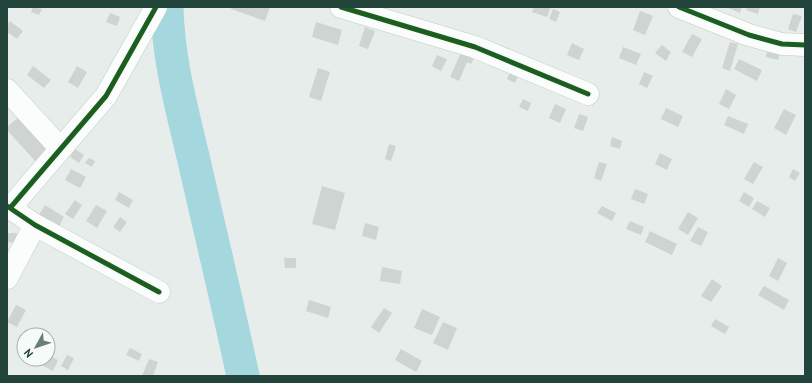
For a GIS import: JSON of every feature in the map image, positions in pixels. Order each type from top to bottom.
[{"type":"street","points":[[156,7],[106,96],[9,207],[35,225],[160,292]]},
{"type":"street","points":[[341,7],[475,47],[588,94]]},
{"type":"street","points":[[679,7],[756,36],[782,44],[805,45]]},
{"type":"street","points":[[7,90],[61,149]]},
{"type":"street","points":[[7,278],[35,225]]},
{"type":"building","points":[[33,7],[42,9],[39,15],[31,12]]},
{"type":"building","points":[[232,7],[270,7],[265,21],[231,9]]},
{"type":"building","points":[[534,7],[551,7],[547,17],[532,12]]},
{"type":"building","points":[[742,7],[740,13],[728,8]]},
{"type":"building","points":[[747,7],[760,7],[758,14],[746,10]]},
{"type":"building","points":[[553,9],[560,12],[556,22],[549,19]]},
{"type":"building","points":[[640,11],[653,16],[645,35],[633,30]]},
{"type":"building","points":[[110,13],[120,17],[117,26],[106,22]]},
{"type":"building","points":[[793,14],[802,16],[796,32],[788,29]]},
{"type":"building","points":[[10,21],[23,31],[17,39],[7,32],[7,25]]},
{"type":"building","points":[[316,22],[342,30],[338,45],[312,37]]},
{"type":"building","points":[[365,27],[375,31],[368,49],[359,46]]},
{"type":"building","points":[[692,34],[702,39],[692,57],[682,52]]},
{"type":"building","points":[[730,42],[738,44],[730,71],[722,68]]},
{"type":"building","points":[[572,43],[584,49],[579,60],[567,55]]},
{"type":"building","points":[[662,45],[671,52],[666,61],[655,53]]},
{"type":"building","points":[[623,47],[641,54],[636,65],[619,58]]},
{"type":"building","points":[[768,47],[781,50],[778,60],[766,57]]},
{"type":"building","points":[[463,48],[476,54],[471,64],[467,62],[459,81],[450,77]]},
{"type":"building","points":[[437,55],[447,59],[441,71],[432,66]]},
{"type":"building","points":[[739,59],[762,70],[757,81],[734,69]]},
{"type":"building","points":[[33,66],[51,80],[44,88],[27,75]]},
{"type":"building","points":[[77,66],[87,72],[78,88],[68,82]]},
{"type":"building","points":[[318,68],[330,72],[321,101],[309,97]]},
{"type":"building","points":[[512,68],[520,71],[515,83],[507,79]]},
{"type":"building","points":[[644,72],[653,76],[647,88],[639,84]]},
{"type":"building","points":[[726,89],[736,95],[729,109],[719,104]]},
{"type":"building","points":[[523,99],[531,103],[528,111],[519,107]]},
{"type":"building","points":[[555,104],[566,109],[560,123],[549,118]]},
{"type":"building","points":[[666,108],[683,116],[678,127],[661,119]]},
{"type":"building","points":[[784,109],[796,115],[786,135],[774,128]]},
{"type":"building","points":[[579,114],[588,117],[583,131],[574,128]]},
{"type":"building","points":[[20,116],[49,148],[35,161],[7,130],[7,127]]},
{"type":"building","points":[[728,116],[748,124],[744,134],[724,125]]},
{"type":"building","points":[[612,137],[622,141],[620,149],[610,146]]},
{"type":"building","points":[[389,144],[396,146],[391,161],[385,159]]},
{"type":"building","points":[[75,149],[84,155],[79,163],[70,157]]},
{"type":"building","points":[[660,153],[672,159],[667,170],[655,164]]},
{"type":"building","points":[[89,158],[95,161],[92,167],[85,163]]},
{"type":"building","points":[[599,162],[607,164],[601,181],[594,178]]},
{"type":"building","points":[[754,162],[763,167],[753,184],[744,179]]},
{"type":"building","points":[[71,169],[86,177],[80,188],[65,180]]},
{"type":"building","points":[[793,169],[800,173],[795,181],[789,177]]},
{"type":"building","points":[[322,186],[345,193],[335,230],[312,224]]},
{"type":"building","points":[[635,189],[648,194],[644,204],[631,199]]},
{"type":"building","points":[[119,192],[133,200],[129,208],[115,200]]},
{"type":"building","points":[[744,192],[754,198],[749,207],[739,201]]},
{"type":"building","points":[[75,200],[82,205],[73,219],[65,214]]},
{"type":"building","points":[[757,201],[770,208],[765,217],[752,209]]},
{"type":"building","points":[[45,205],[64,217],[58,228],[38,216]]},
{"type":"building","points":[[96,205],[107,211],[97,228],[86,221]]},
{"type":"building","points":[[602,206],[616,213],[612,221],[597,213]]},
{"type":"building","points":[[688,212],[698,218],[688,235],[678,229]]},
{"type":"building","points":[[120,217],[127,222],[120,232],[113,227]]},
{"type":"building","points":[[630,221],[644,227],[641,235],[626,229]]},
{"type":"building","points":[[365,223],[379,227],[376,240],[362,236]]},
{"type":"building","points":[[698,227],[708,232],[701,246],[690,241]]},
{"type":"building","points":[[650,231],[677,244],[672,255],[645,242]]},
{"type":"building","points":[[7,233],[17,233],[16,243],[7,242]]},
{"type":"building","points":[[284,258],[296,258],[296,268],[285,268]]},
{"type":"building","points":[[778,258],[787,263],[778,281],[769,276]]},
{"type":"building","points":[[382,267],[402,271],[400,284],[380,281]]},
{"type":"building","points":[[712,279],[722,286],[711,302],[701,296]]},
{"type":"building","points":[[764,286],[789,300],[784,310],[758,295]]},
{"type":"building","points":[[309,300],[331,307],[328,318],[306,311]]},
{"type":"building","points":[[16,305],[26,310],[17,327],[7,322]]},
{"type":"building","points":[[384,308],[392,313],[379,333],[371,327]]},
{"type":"building","points":[[422,309],[440,317],[432,335],[414,328]]},
{"type":"building","points":[[715,319],[729,327],[725,334],[711,326]]},
{"type":"building","points":[[443,322],[457,328],[448,350],[433,343]]},
{"type":"building","points":[[130,348],[142,354],[139,361],[126,355]]},
{"type":"building","points":[[401,349],[422,361],[416,372],[395,360]]},
{"type":"building","points":[[67,355],[74,358],[68,370],[61,366]]},
{"type":"building","points":[[149,359],[158,362],[153,376],[142,376]]},
{"type":"building","points":[[46,367],[55,367],[53,371]]},
{"type":"waterway","points":[[167,7],[170,47],[177,87],[243,376]]},
{"type":"cycle path","points":[[10,208],[106,96],[156,7]]},
{"type":"cycle path","points":[[341,7],[475,47],[588,94]]},
{"type":"cycle path","points":[[679,7],[749,35],[782,44],[805,45]]},
{"type":"cycle path","points":[[7,206],[35,225],[159,292]]}]
